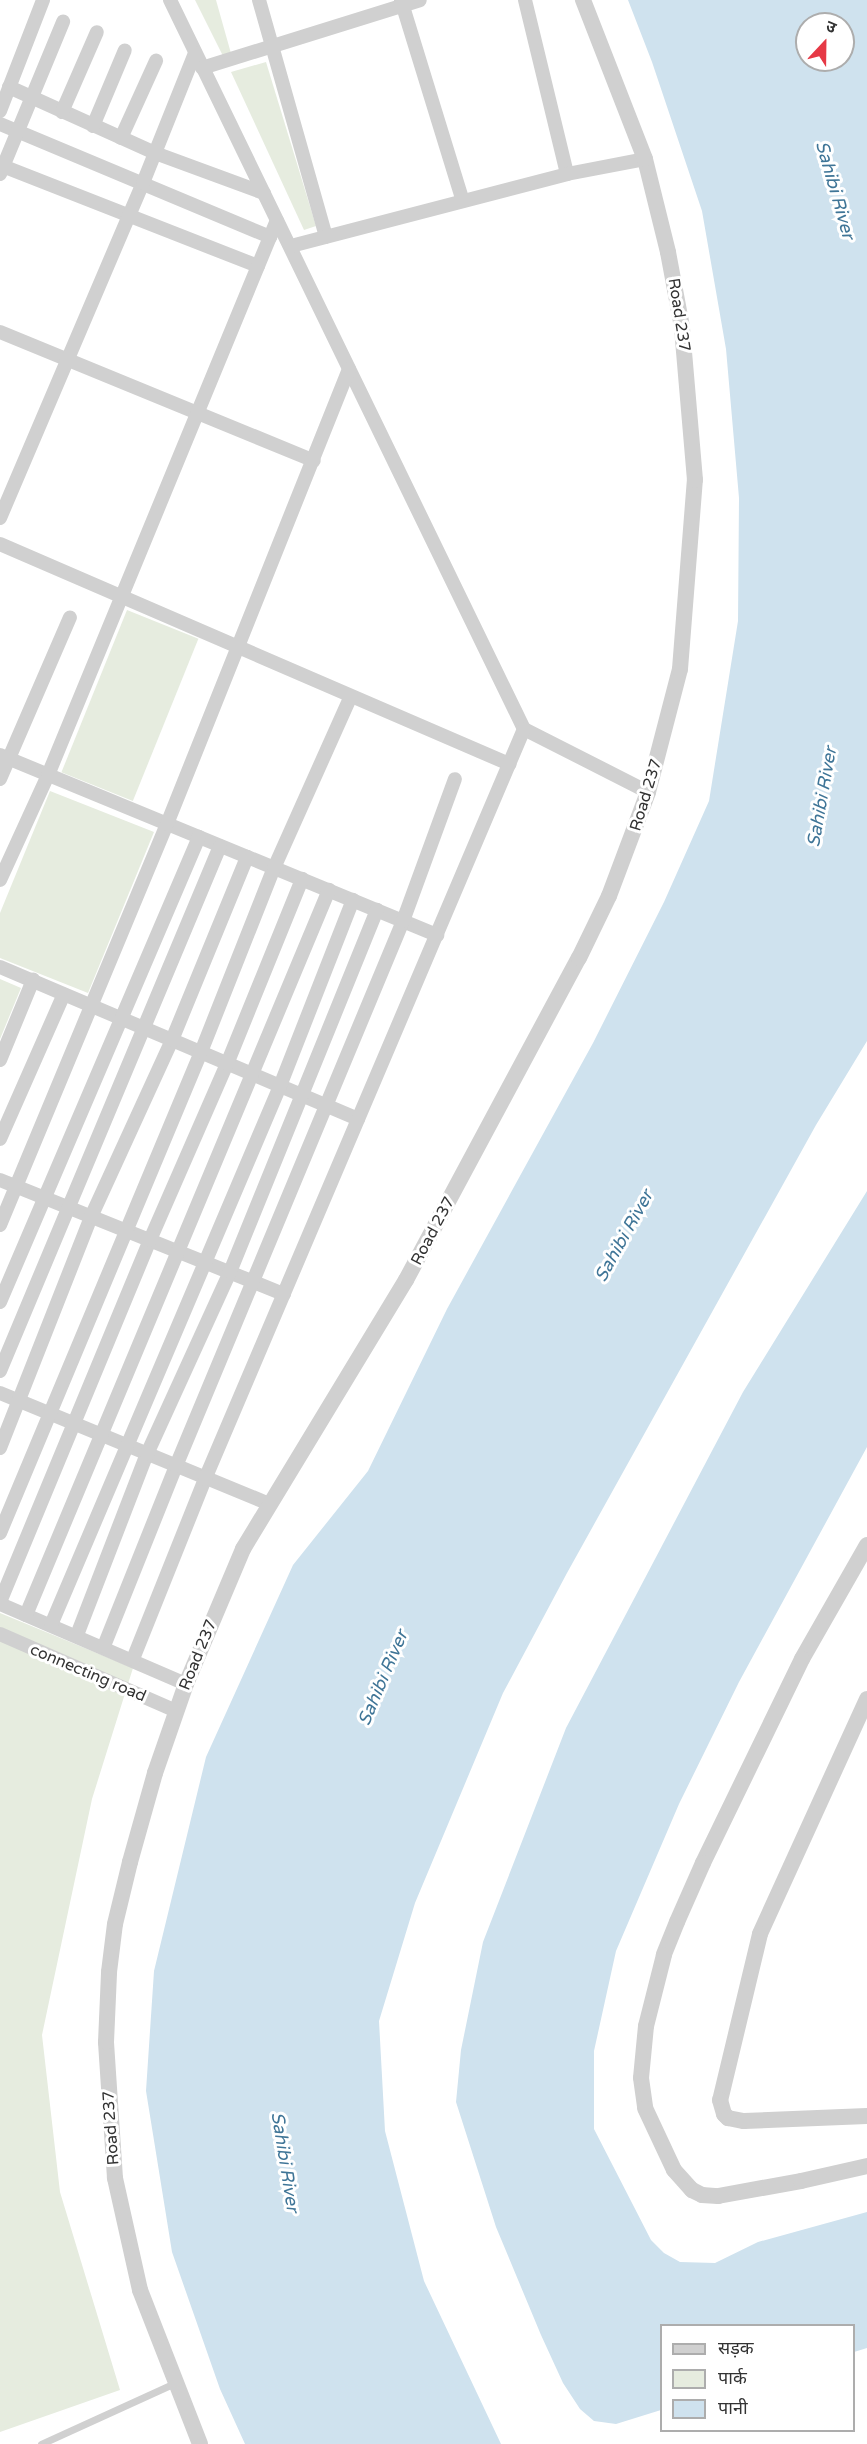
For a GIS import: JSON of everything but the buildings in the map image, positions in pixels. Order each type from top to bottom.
[{"type":"street","points":[[1,107],[43,0]]},
{"type":"street","points":[[170,0],[524,729],[648,792]]},
{"type":"street","points":[[259,0],[326,237]]},
{"type":"street","points":[[202,68],[401,2],[420,0]]},
{"type":"street","points":[[525,0],[567,174]]},
{"type":"street","name":"Road 237","points":[[200,2444],[141,2290],[115,2178],[106,2042],[109,1972],[115,1924],[148,1795],[186,1684],[243,1548],[406,1280],[558,997],[609,896],[648,792],[680,669],[695,480],[682,327],[668,252],[645,159],[583,0]]},
{"type":"street","points":[[401,2],[463,201]]},
{"type":"street","points":[[63,22],[1,168],[258,266]]},
{"type":"street","points":[[62,112],[97,32]]},
{"type":"street","points":[[93,126],[125,50]]},
{"type":"street","points":[[0,518],[129,217],[195,53]]},
{"type":"street","points":[[121,138],[156,60]]},
{"type":"street","points":[[9,87],[155,153],[264,193]]},
{"type":"street","points":[[0,124],[270,237]]},
{"type":"street","points":[[291,246],[567,174],[645,159]]},
{"type":"street","points":[[0,880],[48,775],[277,220]]},
{"type":"street","points":[[0,332],[314,461]]},
{"type":"street","points":[[0,1225],[167,824],[349,369]]},
{"type":"street","points":[[0,544],[509,764]]},
{"type":"street","points":[[0,779],[4,757],[70,617]]},
{"type":"street","points":[[0,1533],[201,1052],[274,868],[351,696]]},
{"type":"street","points":[[133,1659],[205,1479],[524,729]]},
{"type":"street","points":[[4,757],[437,935]]},
{"type":"street","points":[[104,1646],[176,1466],[403,921],[455,779]]},
{"type":"street","points":[[0,1302],[199,837]]},
{"type":"street","points":[[0,1371],[220,846]]},
{"type":"street","points":[[0,1448],[91,1217],[172,1040],[247,857]]},
{"type":"street","points":[[186,1684],[104,1646],[0,1603],[150,1240],[227,1064],[302,879]]},
{"type":"street","points":[[26,1615],[329,890]]},
{"type":"street","points":[[51,1625],[280,1086],[353,900]]},
{"type":"street","points":[[78,1635],[147,1454],[230,1272],[377,910]]},
{"type":"street","points":[[0,967],[358,1119]]},
{"type":"street","points":[[0,1060],[33,980]]},
{"type":"street","points":[[0,1139],[64,994]]},
{"type":"street","points":[[0,1180],[284,1294]]},
{"type":"street","points":[[0,1393],[269,1504]]},
{"type":"street","points":[[867,1545],[802,1659],[703,1863],[677,1922],[664,1955],[646,2026],[641,2078],[645,2108],[674,2170],[692,2190],[702,2195],[718,2196],[766,2188],[867,2166]]},
{"type":"street","name":"connecting road","points":[[0,1634],[176,1711]]},
{"type":"street","points":[[867,1699],[760,1934],[720,2100],[723,2114],[728,2118],[744,2121],[867,2116]]},
{"type":"lane","points":[[41,2444],[175,2383]]},
{"type":"green space","points":[[195,0],[216,0],[232,57],[225,60]]},
{"type":"green space","points":[[266,62],[316,226],[304,230],[231,72]]},
{"type":"green space","points":[[127,610],[198,639],[133,801],[61,772]]},
{"type":"green space","points":[[50,791],[154,832],[88,993],[0,958],[0,913]]},
{"type":"green space","points":[[0,979],[21,988],[0,1039]]},
{"type":"green space","points":[[0,1613],[133,1668],[92,1799],[42,2035],[60,2192],[120,2390],[0,2432]]},
{"type":"water","name":"Sahibi River","points":[[628,0],[867,0],[867,1041],[816,1125],[567,1573],[503,1693],[415,1903],[379,2021],[385,2131],[424,2281],[501,2444],[245,2444],[220,2389],[172,2252],[146,2091],[154,1971],[206,1757],[293,1565],[368,1471],[447,1309],[593,1043],[664,902],[709,801],[738,621],[739,498],[726,349],[702,211],[652,62]]},
{"type":"water","points":[[867,1191],[867,1447],[739,1682],[679,1804],[616,1951],[594,2051],[594,2129],[651,2240],[664,2253],[680,2262],[715,2263],[758,2242],[867,2212],[867,2348],[855,2352],[855,2324],[660,2324],[660,2410],[616,2424],[594,2421],[580,2409],[563,2383],[496,2227],[456,2102],[461,2050],[483,1942],[566,1728],[743,1392]]}]
